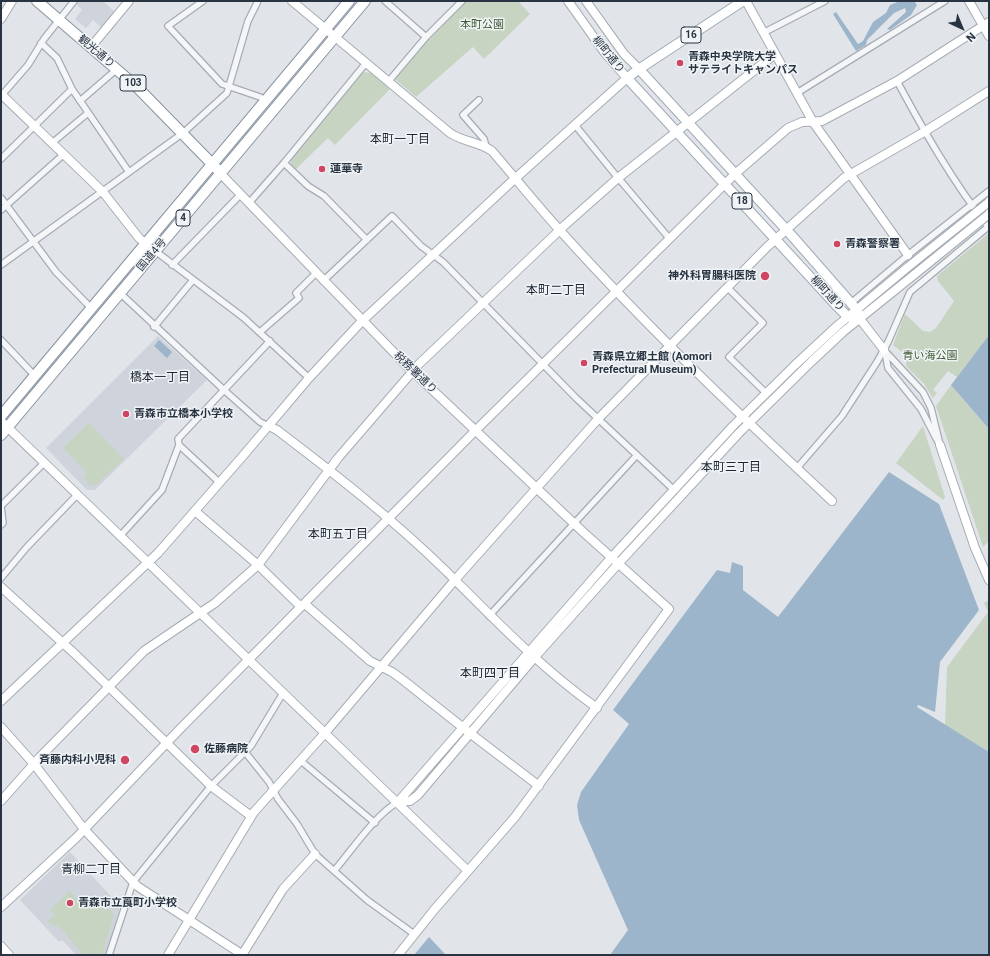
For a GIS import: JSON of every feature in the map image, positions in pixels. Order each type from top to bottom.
[{"type":"highway","name":"観光通り","points":[[37,1],[138,87],[221,174]]},
{"type":"highway","name":"国道4号","points":[[1,416],[349,1]]},
{"type":"highway","name":"国道4号","points":[[3,428],[221,174],[365,1]]},
{"type":"main road","name":"16","points":[[627,78],[744,1]]},
{"type":"main road","name":"柳町通り","points":[[627,78],[678,131],[848,317],[856,311],[786,230],[639,70]]},
{"type":"street","points":[[1,19],[12,1]]},
{"type":"street","points":[[74,1],[58,20],[28,65],[1,94],[102,192],[139,238],[260,332],[309,378]]},
{"type":"street","points":[[91,48],[129,1]]},
{"type":"street","points":[[203,1],[168,26],[222,84],[260,97],[266,101]]},
{"type":"street","points":[[1,265],[32,241],[183,133],[227,93],[248,21],[258,1]]},
{"type":"street","points":[[292,1],[458,139],[486,146],[492,151],[559,229],[616,290],[749,423],[832,501]]},
{"type":"street","points":[[385,1],[426,38]]},
{"type":"street","points":[[388,82],[426,38],[462,1]]},
{"type":"street","name":"柳町通り","points":[[568,1],[605,53],[627,78]]},
{"type":"street","name":"柳町通り","points":[[586,1],[624,54],[639,70]]},
{"type":"street","points":[[744,1],[814,122],[908,255]]},
{"type":"street","points":[[763,33],[825,1]]},
{"type":"street","points":[[797,93],[945,1]]},
{"type":"street","points":[[969,1],[986,24],[989,36]]},
{"type":"street","points":[[1,907],[84,829],[167,742],[475,431],[735,174],[788,128],[802,122],[822,121],[897,81],[986,24]]},
{"type":"street","points":[[42,43],[57,58],[72,89],[129,172]]},
{"type":"street","points":[[1,801],[108,686],[153,644],[201,613],[258,565],[330,469],[412,370],[559,229],[618,178],[775,54]]},
{"type":"street","points":[[249,203],[284,163],[366,63]]},
{"type":"street","points":[[80,101],[117,69]]},
{"type":"street","points":[[1,701],[147,564],[196,511],[309,378],[362,320],[515,178],[627,78]]},
{"type":"street","points":[[797,468],[842,416],[885,351],[910,292],[989,227],[971,204],[924,132],[897,81]]},
{"type":"street","points":[[1,159],[72,89]]},
{"type":"street","points":[[168,955],[251,816],[382,668],[454,581],[598,419],[670,344],[776,238],[844,178],[924,132],[989,91]]},
{"type":"street","points":[[479,100],[463,116],[484,139],[486,146]]},
{"type":"street","points":[[52,143],[88,112]]},
{"type":"street","points":[[575,125],[669,238]]},
{"type":"street","points":[[1,210],[64,154]]},
{"type":"street","points":[[284,163],[308,186],[324,196],[367,240]]},
{"type":"street","name":"税務署通り","points":[[221,174],[323,281],[412,370],[573,524],[668,607],[669,612],[597,708]]},
{"type":"street","points":[[398,802],[414,799],[471,734],[534,658],[618,564],[749,423],[812,361],[908,255],[989,191]]},
{"type":"street","points":[[172,265],[241,194]]},
{"type":"street","points":[[1,198],[56,272],[92,309]]},
{"type":"street","points":[[856,311],[989,202]]},
{"type":"street","points":[[856,311],[915,274],[989,214]]},
{"type":"street","points":[[323,281],[392,216],[421,246],[443,262],[542,364],[673,489]]},
{"type":"street","points":[[260,332],[299,298],[296,293],[316,273]]},
{"type":"street","points":[[154,327],[194,280]]},
{"type":"street","points":[[727,287],[763,323],[729,357],[766,393]]},
{"type":"street","points":[[120,293],[154,327],[260,422],[277,430],[330,469],[454,581],[534,658],[597,708],[539,786],[491,846],[414,934],[398,955]]},
{"type":"street","points":[[856,311],[885,351],[923,392],[931,408],[940,445],[977,554],[989,580]]},
{"type":"street","points":[[334,871],[375,823],[389,808],[398,802],[528,652],[673,489],[766,393],[848,317]]},
{"type":"street","points":[[1,340],[35,376]]},
{"type":"street","points":[[120,536],[162,490],[179,445],[178,439],[270,341]]},
{"type":"street","points":[[885,351],[888,368],[918,404],[940,445]]},
{"type":"street","points":[[3,428],[44,463],[147,564],[201,613],[468,871]]},
{"type":"street","points":[[179,445],[220,483]]},
{"type":"street","points":[[489,616],[637,456]]},
{"type":"street","points":[[1,525],[3,523],[1,506],[44,463]]},
{"type":"street","points":[[1,578],[27,547],[77,495]]},
{"type":"street","points":[[196,511],[303,606],[370,662],[403,680],[539,786]]},
{"type":"street","points":[[2,589],[63,643],[211,786],[251,816]]},
{"type":"street","points":[[109,955],[133,882],[211,786],[245,752],[256,738],[284,693]]},
{"type":"street","points":[[1,727],[34,764],[84,829],[142,891],[242,955],[284,889],[298,870],[315,854]]},
{"type":"street","points":[[245,752],[269,782],[315,854],[367,900],[414,934]]},
{"type":"street","points":[[301,761],[375,823]]},
{"type":"street","points":[[1,946],[10,955]]},
{"type":"shaded area","points":[[78,1],[103,1],[115,12],[102,28],[93,20],[86,28],[75,19],[82,10],[75,3]]},
{"type":"shaded area","name":"青森市立橋本小学校","points":[[158,336],[207,380],[95,490],[87,490],[46,448]]},
{"type":"shaded area","name":"青森市立莨町小学校","points":[[70,852],[120,906],[106,955],[76,955],[62,940],[59,942],[20,900]]},
{"type":"green space","name":"本町公園","points":[[467,1],[518,1],[530,14],[484,59],[473,47],[416,97],[395,79],[422,47]]},
{"type":"green space","points":[[363,72],[371,73],[390,89],[335,145],[328,138],[295,170],[291,166],[291,159]]},
{"type":"green space","name":"青い海公園","points":[[989,233],[989,335],[957,377],[948,371],[933,390],[937,393],[933,398],[924,384],[906,366],[906,355],[893,345],[905,314],[923,331],[930,332],[936,328],[954,301],[938,281],[937,276]]},
{"type":"green space","points":[[951,385],[989,429],[989,541],[983,547],[936,406]]},
{"type":"green space","points":[[89,423],[124,459],[96,485],[90,485],[83,477],[87,473],[63,448]]},
{"type":"green space","points":[[923,426],[945,497],[943,500],[896,463]]},
{"type":"green space","points":[[989,600],[989,752],[945,725],[947,667],[988,612],[984,603]]},
{"type":"green space","points":[[69,891],[86,908],[97,898],[106,909],[111,910],[114,915],[102,955],[83,955],[61,928],[47,922],[54,915],[50,910]]},
{"type":"water","points":[[900,1],[915,2],[917,5],[911,15],[890,30],[887,29],[906,12],[905,8],[894,13],[867,40],[866,45],[856,51],[833,14],[836,12],[858,44],[863,41],[873,22],[886,13],[890,5]]},
{"type":"water","points":[[989,335],[989,429],[951,385]]},
{"type":"water","points":[[159,340],[172,352],[167,358],[154,346]]},
{"type":"water","points":[[889,472],[939,504],[979,610],[940,662],[935,712],[918,705],[917,707],[989,752],[989,955],[610,955],[628,930],[579,820],[577,805],[581,792],[629,724],[613,710],[717,570],[730,573],[732,562],[743,566],[743,590],[778,617]]},
{"type":"water","points":[[429,937],[446,955],[414,955]]},
{"type":"place","name":"青森中央学院大学 サテライトキャンパス","points":[[680,63]]},
{"type":"place","name":"蓮華寺","points":[[322,169]]},
{"type":"place","name":"青森警察署","points":[[837,244]]},
{"type":"place","name":"神外科胃腸科医院","points":[[765,276]]},
{"type":"place","name":"青森県立郷土館 (Aomori Prefectural Museum)","points":[[584,363]]},
{"type":"place","name":"青森市立橋本小学校","points":[[126,414]]},
{"type":"place","name":"佐藤病院","points":[[195,749]]},
{"type":"place","name":"斉藤内科小児科","points":[[125,760]]},
{"type":"place","name":"青森市立莨町小学校","points":[[70,903]]},
{"type":"district","name":"本町一丁目","points":[[400,140]]},
{"type":"district","name":"本町二丁目","points":[[556,291]]},
{"type":"district","name":"橋本一丁目","points":[[160,378]]},
{"type":"district","name":"本町三丁目","points":[[731,468]]},
{"type":"district","name":"本町五丁目","points":[[338,535]]},
{"type":"district","name":"本町四丁目","points":[[490,674]]},
{"type":"district","name":"青柳二丁目","points":[[91,870]]}]
